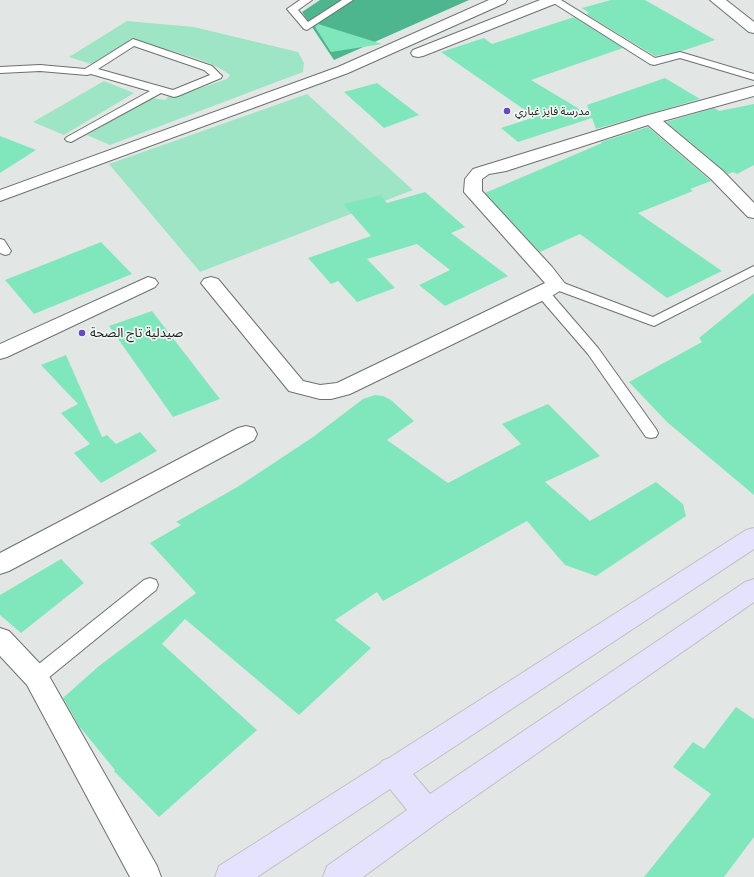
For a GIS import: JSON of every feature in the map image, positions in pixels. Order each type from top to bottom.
[{"type":"main road","points":[[230,877],[392,770],[754,537]]},
{"type":"main road","points":[[338,877],[427,813],[754,589]]},
{"type":"main road","points":[[392,770],[427,813]]},
{"type":"street","points":[[0,196],[336,72],[500,0]]},
{"type":"street","points":[[418,53],[553,0]]},
{"type":"street","points":[[717,0],[752,26]]},
{"type":"street","points":[[212,283],[296,386],[320,393],[343,389],[549,289],[545,271],[473,192],[472,182],[475,176],[483,170],[500,167],[651,119],[754,91]]},
{"type":"street","points":[[651,119],[721,179],[754,213]]},
{"type":"street","points":[[0,352],[148,283]]},
{"type":"street","points":[[0,564],[246,434]]},
{"type":"street","points":[[0,638],[36,677],[146,877]]},
{"type":"lane","points":[[307,0],[292,9],[307,27],[348,0]]},
{"type":"lane","points":[[553,0],[654,62],[680,55],[754,77]]},
{"type":"lane","points":[[0,70],[40,68],[87,72],[90,70],[133,42],[208,68],[217,76],[174,94],[90,70]]},
{"type":"lane","points":[[72,139],[159,90]]},
{"type":"lane","points":[[549,289],[654,322],[754,270]]},
{"type":"lane","points":[[549,289],[651,433]]},
{"type":"lane","points":[[36,677],[150,585]]},
{"type":"green space","points":[[320,0],[469,0],[334,60],[302,12]]},
{"type":"green space","points":[[127,21],[194,27],[298,52],[304,63],[303,72],[110,145],[87,135],[152,98],[165,100],[169,96],[183,94],[227,79],[230,75],[210,63],[131,40],[91,64],[69,57]]},
{"type":"green space","points":[[104,81],[134,93],[64,135],[33,122]]},
{"type":"green space","points":[[307,94],[413,190],[200,272],[109,164]]},
{"type":"building","points":[[611,0],[645,0],[715,40],[682,51],[655,56],[586,14],[589,13],[582,8]]},
{"type":"building","points":[[574,17],[623,48],[531,80],[591,116],[587,105],[665,78],[700,99],[596,129],[592,118],[518,142],[501,128],[535,117],[441,52],[484,38],[492,44]]},
{"type":"building","points":[[318,24],[382,44],[331,52],[315,27]]},
{"type":"building","points":[[377,83],[419,115],[384,128],[344,92]]},
{"type":"building","points":[[754,104],[754,165],[737,174],[733,172],[728,174],[666,122],[714,108],[719,111]]},
{"type":"building","points":[[648,127],[711,181],[690,189],[693,191],[638,213],[722,271],[667,298],[580,234],[540,252],[485,193],[602,143],[601,142]]},
{"type":"building","points":[[0,136],[36,150],[0,173]]},
{"type":"building","points":[[425,192],[465,227],[451,233],[508,276],[445,306],[419,285],[450,270],[417,244],[367,259],[395,288],[357,302],[338,281],[331,284],[308,258],[371,236],[343,204],[381,195],[387,203]]},
{"type":"building","points":[[101,242],[132,274],[34,314],[5,280]]},
{"type":"building","points":[[754,293],[754,495],[667,422],[629,382],[702,342],[699,338]]},
{"type":"building","points":[[152,311],[220,399],[173,417],[109,326]]},
{"type":"building","points":[[66,355],[102,437],[107,435],[116,444],[140,432],[157,451],[101,483],[74,453],[90,444],[61,413],[78,404],[41,365]]},
{"type":"building","points":[[375,395],[383,396],[391,400],[414,421],[387,440],[448,483],[521,444],[502,424],[548,404],[600,456],[545,482],[590,521],[656,482],[683,504],[686,516],[596,576],[565,565],[527,521],[383,601],[377,592],[335,620],[371,648],[299,715],[185,619],[162,644],[257,730],[159,817],[114,771],[115,770],[79,726],[63,698],[99,666],[196,593],[150,543],[181,525],[176,522],[239,486],[313,437],[363,399]]},
{"type":"building","points":[[61,559],[84,583],[21,633],[0,615],[0,595]]},
{"type":"building","points":[[736,707],[754,719],[754,837],[724,877],[644,877],[711,794],[673,767],[693,742],[704,749]]},
{"type":"place","name":"مدرسة فايز غباري","points":[[507,111]]},
{"type":"place","name":"صيدلية تاج الصحة","points":[[82,333]]}]
